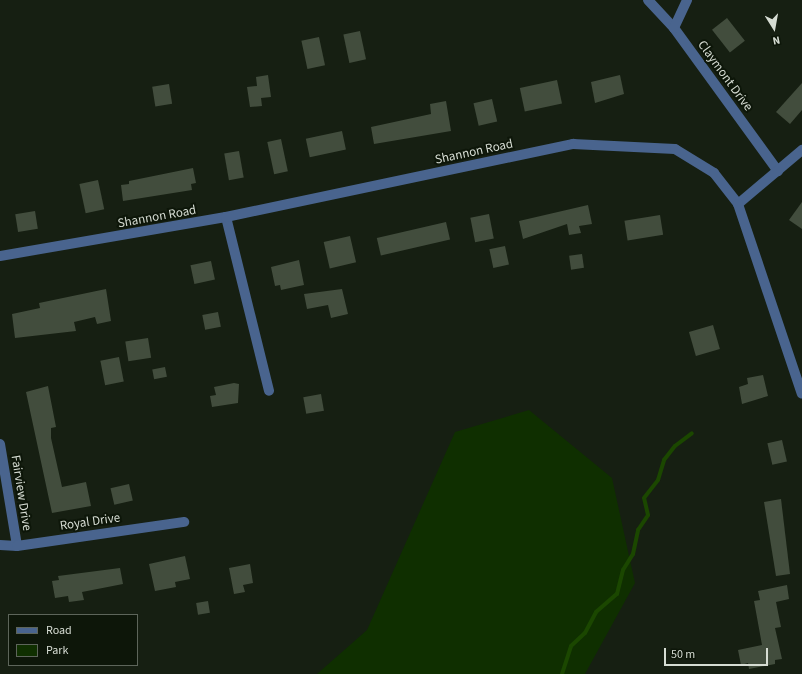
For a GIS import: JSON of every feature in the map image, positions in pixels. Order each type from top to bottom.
[{"type":"street","name":"Claymont Drive","points":[[648,0],[674,28],[778,171]]},
{"type":"street","points":[[674,28],[687,0]]},
{"type":"street","name":"Shannon Road","points":[[0,256],[226,217],[573,144],[675,149],[714,173],[738,204],[802,394]]},
{"type":"street","points":[[738,204],[802,150]]},
{"type":"street","points":[[226,217],[269,391]]},
{"type":"street","name":"Fairview Drive","points":[[0,444],[17,546]]},
{"type":"street","name":"Royal Drive","points":[[0,545],[17,546],[184,522]]},
{"type":"green space","points":[[529,410],[612,478],[635,583],[585,674],[317,674],[367,630],[455,432]]},
{"type":"building","points":[[727,18],[745,41],[730,53],[712,30]]},
{"type":"building","points":[[360,31],[366,59],[349,63],[343,35]]},
{"type":"building","points":[[319,37],[325,65],[307,69],[301,41]]},
{"type":"building","points":[[268,75],[271,97],[261,98],[262,106],[250,107],[247,87],[257,86],[256,77]]},
{"type":"building","points":[[620,75],[624,94],[595,103],[591,82]]},
{"type":"building","points":[[557,80],[562,103],[525,111],[520,88]]},
{"type":"building","points":[[802,83],[802,110],[790,124],[776,112]]},
{"type":"building","points":[[169,84],[172,104],[155,106],[152,87]]},
{"type":"building","points":[[492,99],[497,121],[479,126],[473,103]]},
{"type":"building","points":[[446,101],[451,131],[374,144],[371,127],[431,114],[430,104]]},
{"type":"building","points":[[342,131],[346,150],[310,157],[306,139]]},
{"type":"building","points":[[281,139],[288,171],[274,174],[267,142]]},
{"type":"building","points":[[239,151],[244,178],[229,180],[224,154]]},
{"type":"building","points":[[193,168],[196,183],[191,184],[192,190],[123,201],[121,185],[129,184],[129,181]]},
{"type":"building","points":[[98,180],[104,209],[86,213],[79,184]]},
{"type":"building","points":[[802,202],[802,229],[789,220]]},
{"type":"building","points":[[588,205],[592,224],[579,226],[581,233],[569,235],[567,224],[523,239],[519,221]]},
{"type":"building","points":[[35,211],[38,229],[18,232],[15,214]]},
{"type":"building","points":[[489,214],[494,239],[475,242],[470,218]]},
{"type":"building","points":[[660,215],[663,235],[628,240],[624,221]]},
{"type":"building","points":[[446,222],[450,240],[381,256],[377,238]]},
{"type":"building","points":[[350,236],[356,262],[330,268],[324,242]]},
{"type":"building","points":[[505,246],[509,265],[493,268],[489,249]]},
{"type":"building","points":[[582,254],[584,268],[571,270],[569,256]]},
{"type":"building","points":[[299,260],[304,285],[281,290],[280,285],[275,286],[271,267]]},
{"type":"building","points":[[211,261],[215,280],[194,284],[190,265]]},
{"type":"building","points":[[106,289],[111,321],[97,324],[95,317],[74,322],[76,331],[15,338],[12,314],[40,308],[39,303]]},
{"type":"building","points":[[342,289],[348,314],[331,318],[328,305],[307,309],[304,294]]},
{"type":"building","points":[[218,312],[221,327],[205,330],[202,315]]},
{"type":"building","points":[[713,325],[720,349],[696,356],[689,332]]},
{"type":"building","points":[[148,338],[151,358],[128,361],[125,342]]},
{"type":"building","points":[[119,357],[124,382],[105,385],[100,361]]},
{"type":"building","points":[[165,367],[167,377],[154,379],[152,369]]},
{"type":"building","points":[[763,375],[768,396],[742,404],[739,387],[748,384],[747,378]]},
{"type":"building","points":[[234,383],[239,384],[238,403],[212,407],[210,396],[216,395],[214,387]]},
{"type":"building","points":[[48,386],[56,427],[51,428],[51,438],[62,487],[86,482],[91,506],[52,513],[26,392]]},
{"type":"building","points":[[321,394],[324,411],[306,414],[303,397]]},
{"type":"building","points":[[782,440],[787,461],[772,465],[767,443]]},
{"type":"building","points":[[129,484],[133,501],[114,505],[110,488]]},
{"type":"building","points":[[781,499],[790,574],[776,576],[764,502]]},
{"type":"building","points":[[185,556],[190,579],[175,582],[176,587],[155,591],[149,564]]},
{"type":"building","points":[[250,564],[253,583],[243,585],[245,592],[234,594],[229,568]]},
{"type":"building","points":[[120,568],[123,584],[82,592],[84,600],[69,602],[68,596],[55,598],[52,581],[59,580],[58,576]]},
{"type":"building","points":[[787,585],[789,599],[776,602],[781,627],[775,628],[782,659],[775,660],[775,664],[749,669],[748,663],[741,665],[738,650],[762,645],[754,601],[760,600],[758,591]]},
{"type":"building","points":[[208,601],[210,613],[198,615],[196,603]]},
{"type":"waterway","points":[[562,674],[571,646],[585,633],[596,612],[617,594],[623,570],[633,554],[638,530],[648,515],[644,498],[658,480],[664,460],[675,446],[692,433]]}]
